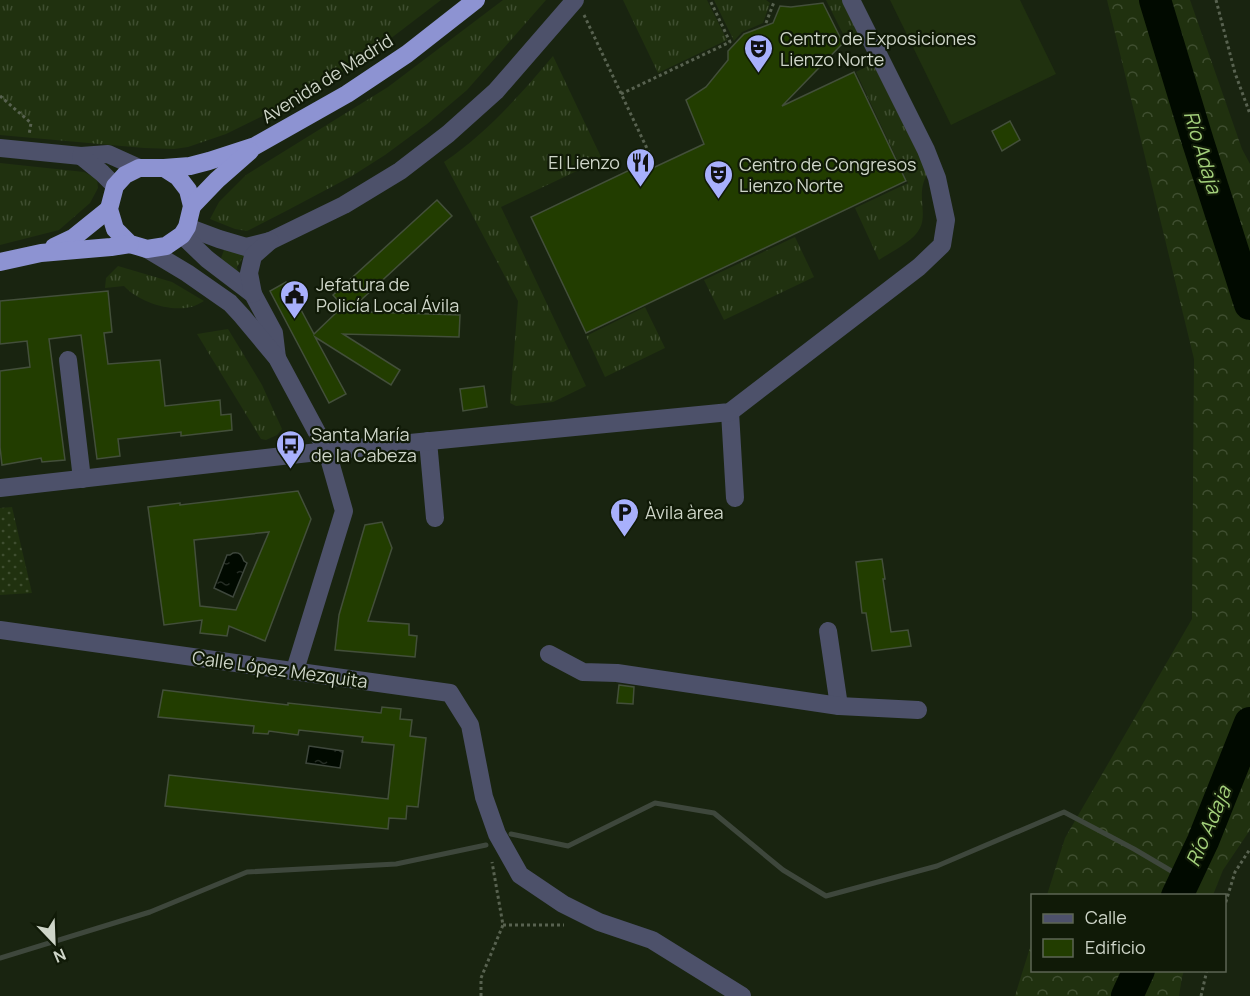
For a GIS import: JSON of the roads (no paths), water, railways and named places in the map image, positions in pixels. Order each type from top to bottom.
[{"type":"highway","name":"Avenida de Madrid","points":[[164,168],[209,161],[255,146],[347,94],[407,54],[476,0]]},
{"type":"highway","name":"Avenida de Madrid","points":[[192,207],[255,146]]},
{"type":"highway","points":[[0,262],[41,253],[111,247],[139,247],[166,246],[184,231],[192,207],[188,190],[178,177],[164,168],[139,168],[125,175],[115,186],[109,209],[115,229],[139,247]]},
{"type":"highway","points":[[41,253],[73,238],[109,209]]},
{"type":"street","points":[[0,488],[327,451],[730,412],[919,267],[942,245],[946,220],[937,178],[926,150],[851,0]]},
{"type":"street","points":[[184,231],[246,247],[270,241],[353,199],[400,171],[448,134],[496,91],[580,8]]},
{"type":"street","points":[[0,148],[81,156],[108,154],[139,168]]},
{"type":"street","points":[[81,156],[115,186]]},
{"type":"street","points":[[184,231],[207,259],[253,294]]},
{"type":"street","points":[[270,241],[253,256],[249,273],[253,294],[274,333],[276,358]]},
{"type":"street","points":[[139,247],[187,273],[230,303],[276,358],[327,451],[344,511],[295,670]]},
{"type":"street","points":[[68,360],[82,479]]},
{"type":"street","points":[[730,412],[735,498]]},
{"type":"street","points":[[428,441],[435,518]]},
{"type":"street","name":"Calle López Mezquita","points":[[0,630],[450,693],[470,725],[484,797],[496,834],[520,874],[563,904],[599,922],[652,940],[742,996]]},
{"type":"street","points":[[828,631],[839,706]]},
{"type":"street","points":[[549,654],[583,672],[617,673],[839,706],[918,710]]},
{"type":"water","points":[[240,554],[247,563],[233,597],[214,588],[227,555]]},
{"type":"water","points":[[309,746],[343,751],[340,768],[306,763]]},
{"type":"waterway","name":"Río Adaja","points":[[1155,0],[1250,304]]},
{"type":"waterway","name":"Río Adaja","points":[[1178,894],[1203,841],[1250,723]]},
{"type":"waterway","points":[[511,834],[568,846],[655,803],[714,813],[783,870],[826,896],[937,866],[1064,812],[1185,879]]},
{"type":"waterway","points":[[0,958],[150,912],[247,872],[396,864],[486,845]]},
{"type":"waterway","name":"Río Adaja","points":[[1127,996],[1138,972]]},
{"type":"place","name":"Centro de Exposiciones Lienzo Norte","points":[[759,74]]},
{"type":"place","name":"El Lienzo","points":[[641,188]]},
{"type":"place","name":"Centro de Congresos Lienzo Norte","points":[[718,200]]},
{"type":"place","name":"Jefatura de Policía Local Ávila","points":[[295,320]]},
{"type":"place","name":"Santa María de la Cabeza","points":[[290,470]]},
{"type":"place","name":"Àvila àrea","points":[[624,538]]}]
